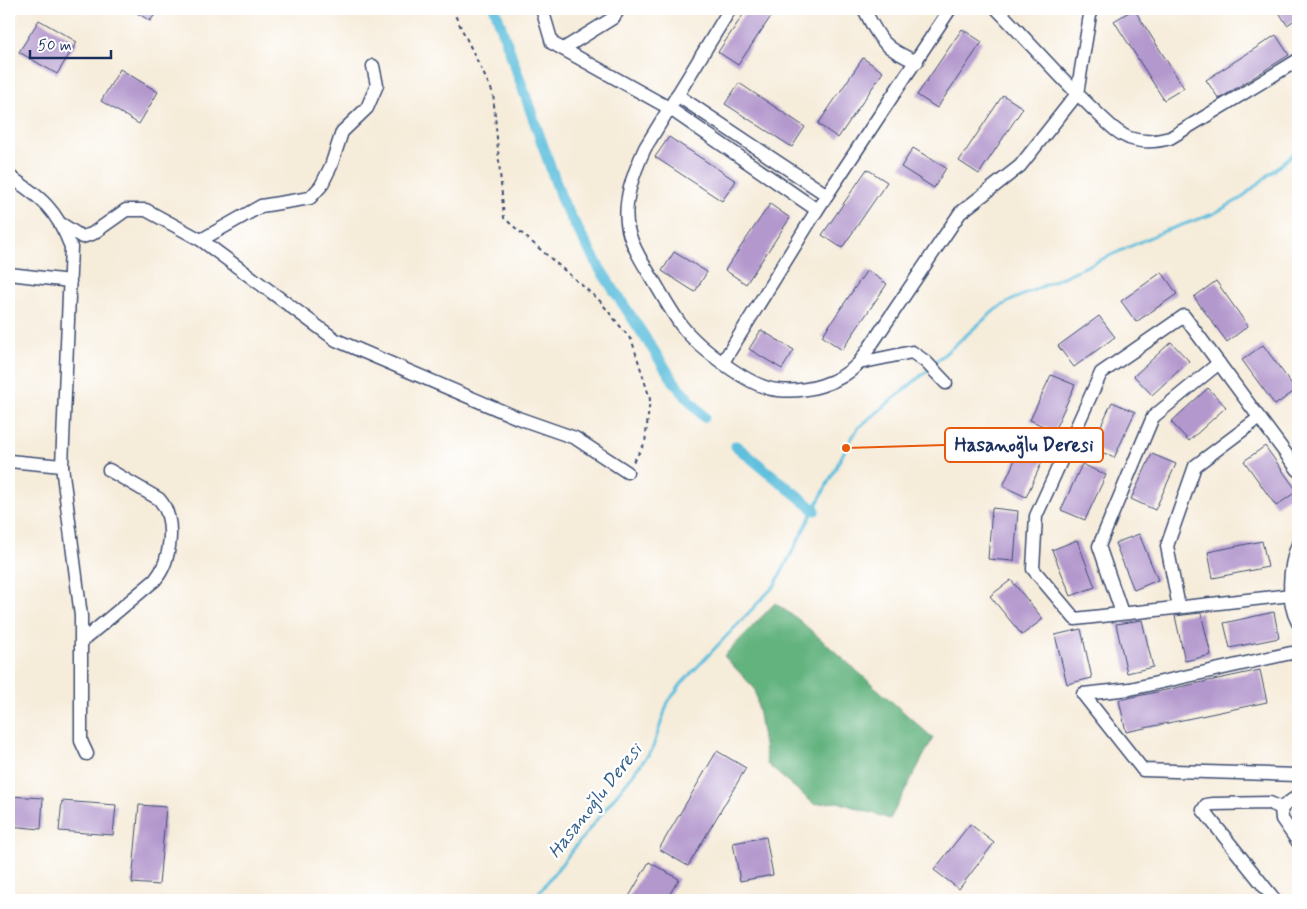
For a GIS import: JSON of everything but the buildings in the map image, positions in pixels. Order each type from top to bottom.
[{"type":"street","points":[[542,9],[552,43],[669,108],[817,210]]},
{"type":"street","points":[[563,50],[613,18],[619,9]]},
{"type":"street","points":[[730,9],[645,148],[636,168],[627,202],[628,229],[645,267],[682,326],[707,352],[746,378],[777,390],[810,389],[834,381],[859,364],[912,352],[926,362],[946,383]]},
{"type":"street","points":[[864,9],[879,38],[894,52],[916,62]]},
{"type":"street","points":[[723,362],[817,210],[950,9]]},
{"type":"street","points":[[997,9],[1077,94],[1115,130],[1127,138],[1142,141],[1159,142],[1170,138],[1298,60]]},
{"type":"street","points":[[859,364],[960,213],[1020,166],[1077,94],[1091,9]]},
{"type":"street","points":[[201,240],[261,206],[310,198],[321,186],[331,166],[342,132],[367,108],[377,85],[373,66]]},
{"type":"street","points":[[677,95],[827,195]]},
{"type":"street","points":[[9,176],[39,196],[63,225],[82,237],[92,234],[126,210],[146,210],[201,240],[336,340],[518,418],[575,438],[626,472]]},
{"type":"street","points":[[63,225],[71,246],[62,466],[81,616],[81,741],[87,754]]},
{"type":"street","points":[[9,274],[70,281]]},
{"type":"street","points":[[1290,595],[1122,613],[1075,620],[1033,569],[1036,516],[1101,373],[1184,316],[1298,470]]},
{"type":"street","points":[[1122,613],[1099,546],[1153,418],[1219,363]]},
{"type":"street","points":[[1179,607],[1166,546],[1195,466],[1259,418]]},
{"type":"street","points":[[9,461],[62,466]]},
{"type":"street","points":[[82,641],[154,580],[162,570],[167,557],[169,519],[166,506],[109,470]]},
{"type":"street","points":[[1298,544],[1292,570],[1290,595],[1298,623]]},
{"type":"street","points":[[1298,656],[1291,653],[1130,689],[1083,694],[1143,770],[1298,775]]},
{"type":"street","points":[[1281,808],[1298,796]]},
{"type":"street","points":[[1274,900],[1203,810],[1206,805],[1213,804],[1270,803],[1281,808]]},
{"type":"street","points":[[1281,808],[1282,819],[1298,842]]},
{"type":"path","points":[[452,9],[493,93],[504,218],[600,301],[632,341],[650,399],[645,443],[626,472]]},
{"type":"green space","points":[[775,603],[799,620],[933,738],[890,819],[838,802],[814,804],[767,764],[755,689],[724,656]]},
{"type":"waterway","points":[[495,9],[563,203],[600,269],[675,383],[704,417]]},
{"type":"waterway","name":"Hasanoğlu Deresi","points":[[932,365],[995,310],[1012,300],[1162,232],[1213,214],[1240,199],[1298,150]]},
{"type":"waterway","name":"Hasanoğlu Deresi","points":[[533,900],[652,750],[668,702],[682,683],[775,585],[858,428],[928,370]]},
{"type":"waterway","points":[[736,446],[815,510]]},
{"type":"place","name":"Hasanoğlu Deresi","points":[[846,448]]}]
